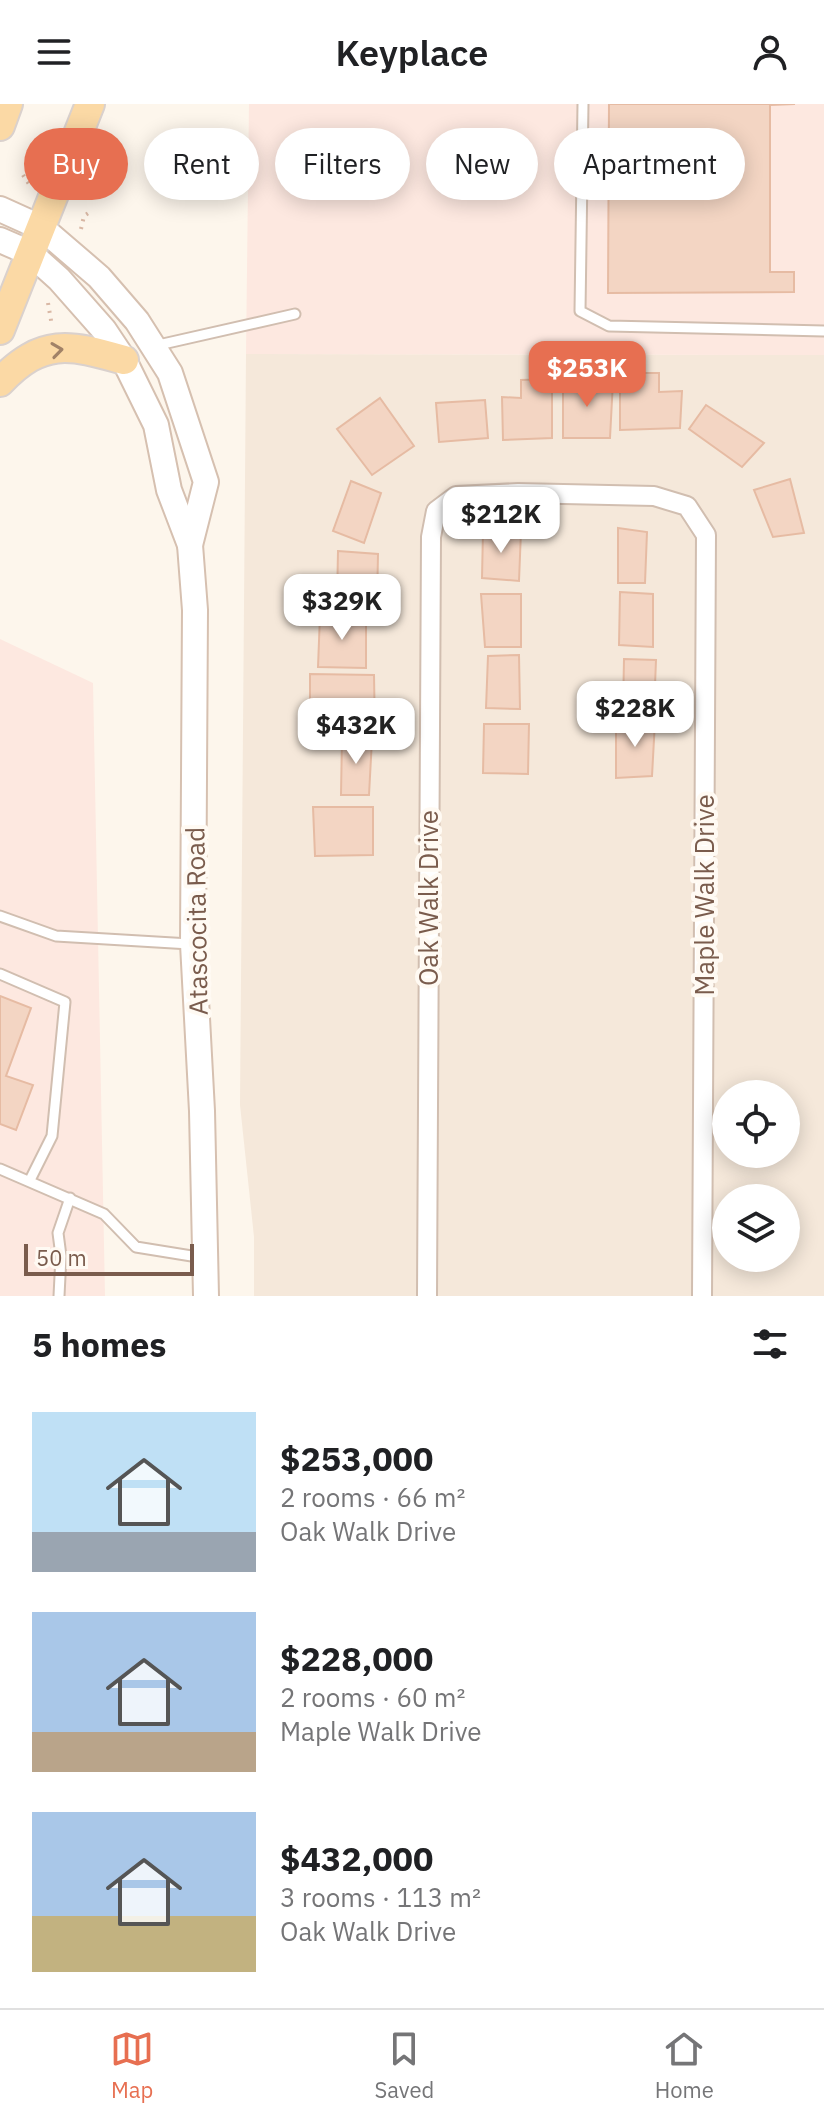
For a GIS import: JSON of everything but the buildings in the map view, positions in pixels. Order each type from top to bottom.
[{"type":"main road","points":[[0,126],[8,104]]},
{"type":"main road","points":[[0,330],[90,104]]},
{"type":"main road","name":"Atascocita Road","points":[[0,209],[36,240],[99,277],[154,346],[170,373],[189,421],[206,482],[190,545]]},
{"type":"main road","name":"Atascocita Road","points":[[0,240],[36,240]]},
{"type":"main road","name":"Atascocita Road","points":[[36,240],[124,360],[156,425],[169,490],[190,545],[195,610],[193,944],[202,1111],[206,1296]]},
{"type":"main road","points":[[0,382],[22,359],[57,348],[85,348],[124,360]]},
{"type":"street","name":"Oak Walk Drive","points":[[427,1296],[427,908],[433,524],[436,511],[456,496],[585,492]]},
{"type":"street","name":"Maple Walk Drive","points":[[585,492],[654,496],[687,506],[706,535],[702,1296]]},
{"type":"lane","points":[[583,104],[580,311],[609,326],[824,331]]},
{"type":"lane","points":[[154,346],[295,314]]},
{"type":"lane","points":[[0,916],[56,936],[193,944]]},
{"type":"lane","points":[[0,974],[65,1002],[52,1136],[30,1180]]},
{"type":"lane","points":[[0,1169],[104,1214],[136,1247],[204,1258]]},
{"type":"lane","points":[[59,1296],[61,1256],[58,1233],[70,1198]]},
{"type":"path","points":[[76,212],[84,216]]},
{"type":"path","points":[[81,229],[84,216],[90,212]]},
{"type":"path","points":[[41,298],[48,304],[54,336]]},
{"type":"shaded area","points":[[249,104],[824,104],[824,355],[246,354],[248,200],[259,200],[259,128],[249,128]]},
{"type":"shaded area","points":[[246,354],[824,355],[824,1296],[254,1296],[254,1237],[240,1105]]},
{"type":"shaded area","points":[[0,639],[93,683],[105,1296],[0,1296]]}]
